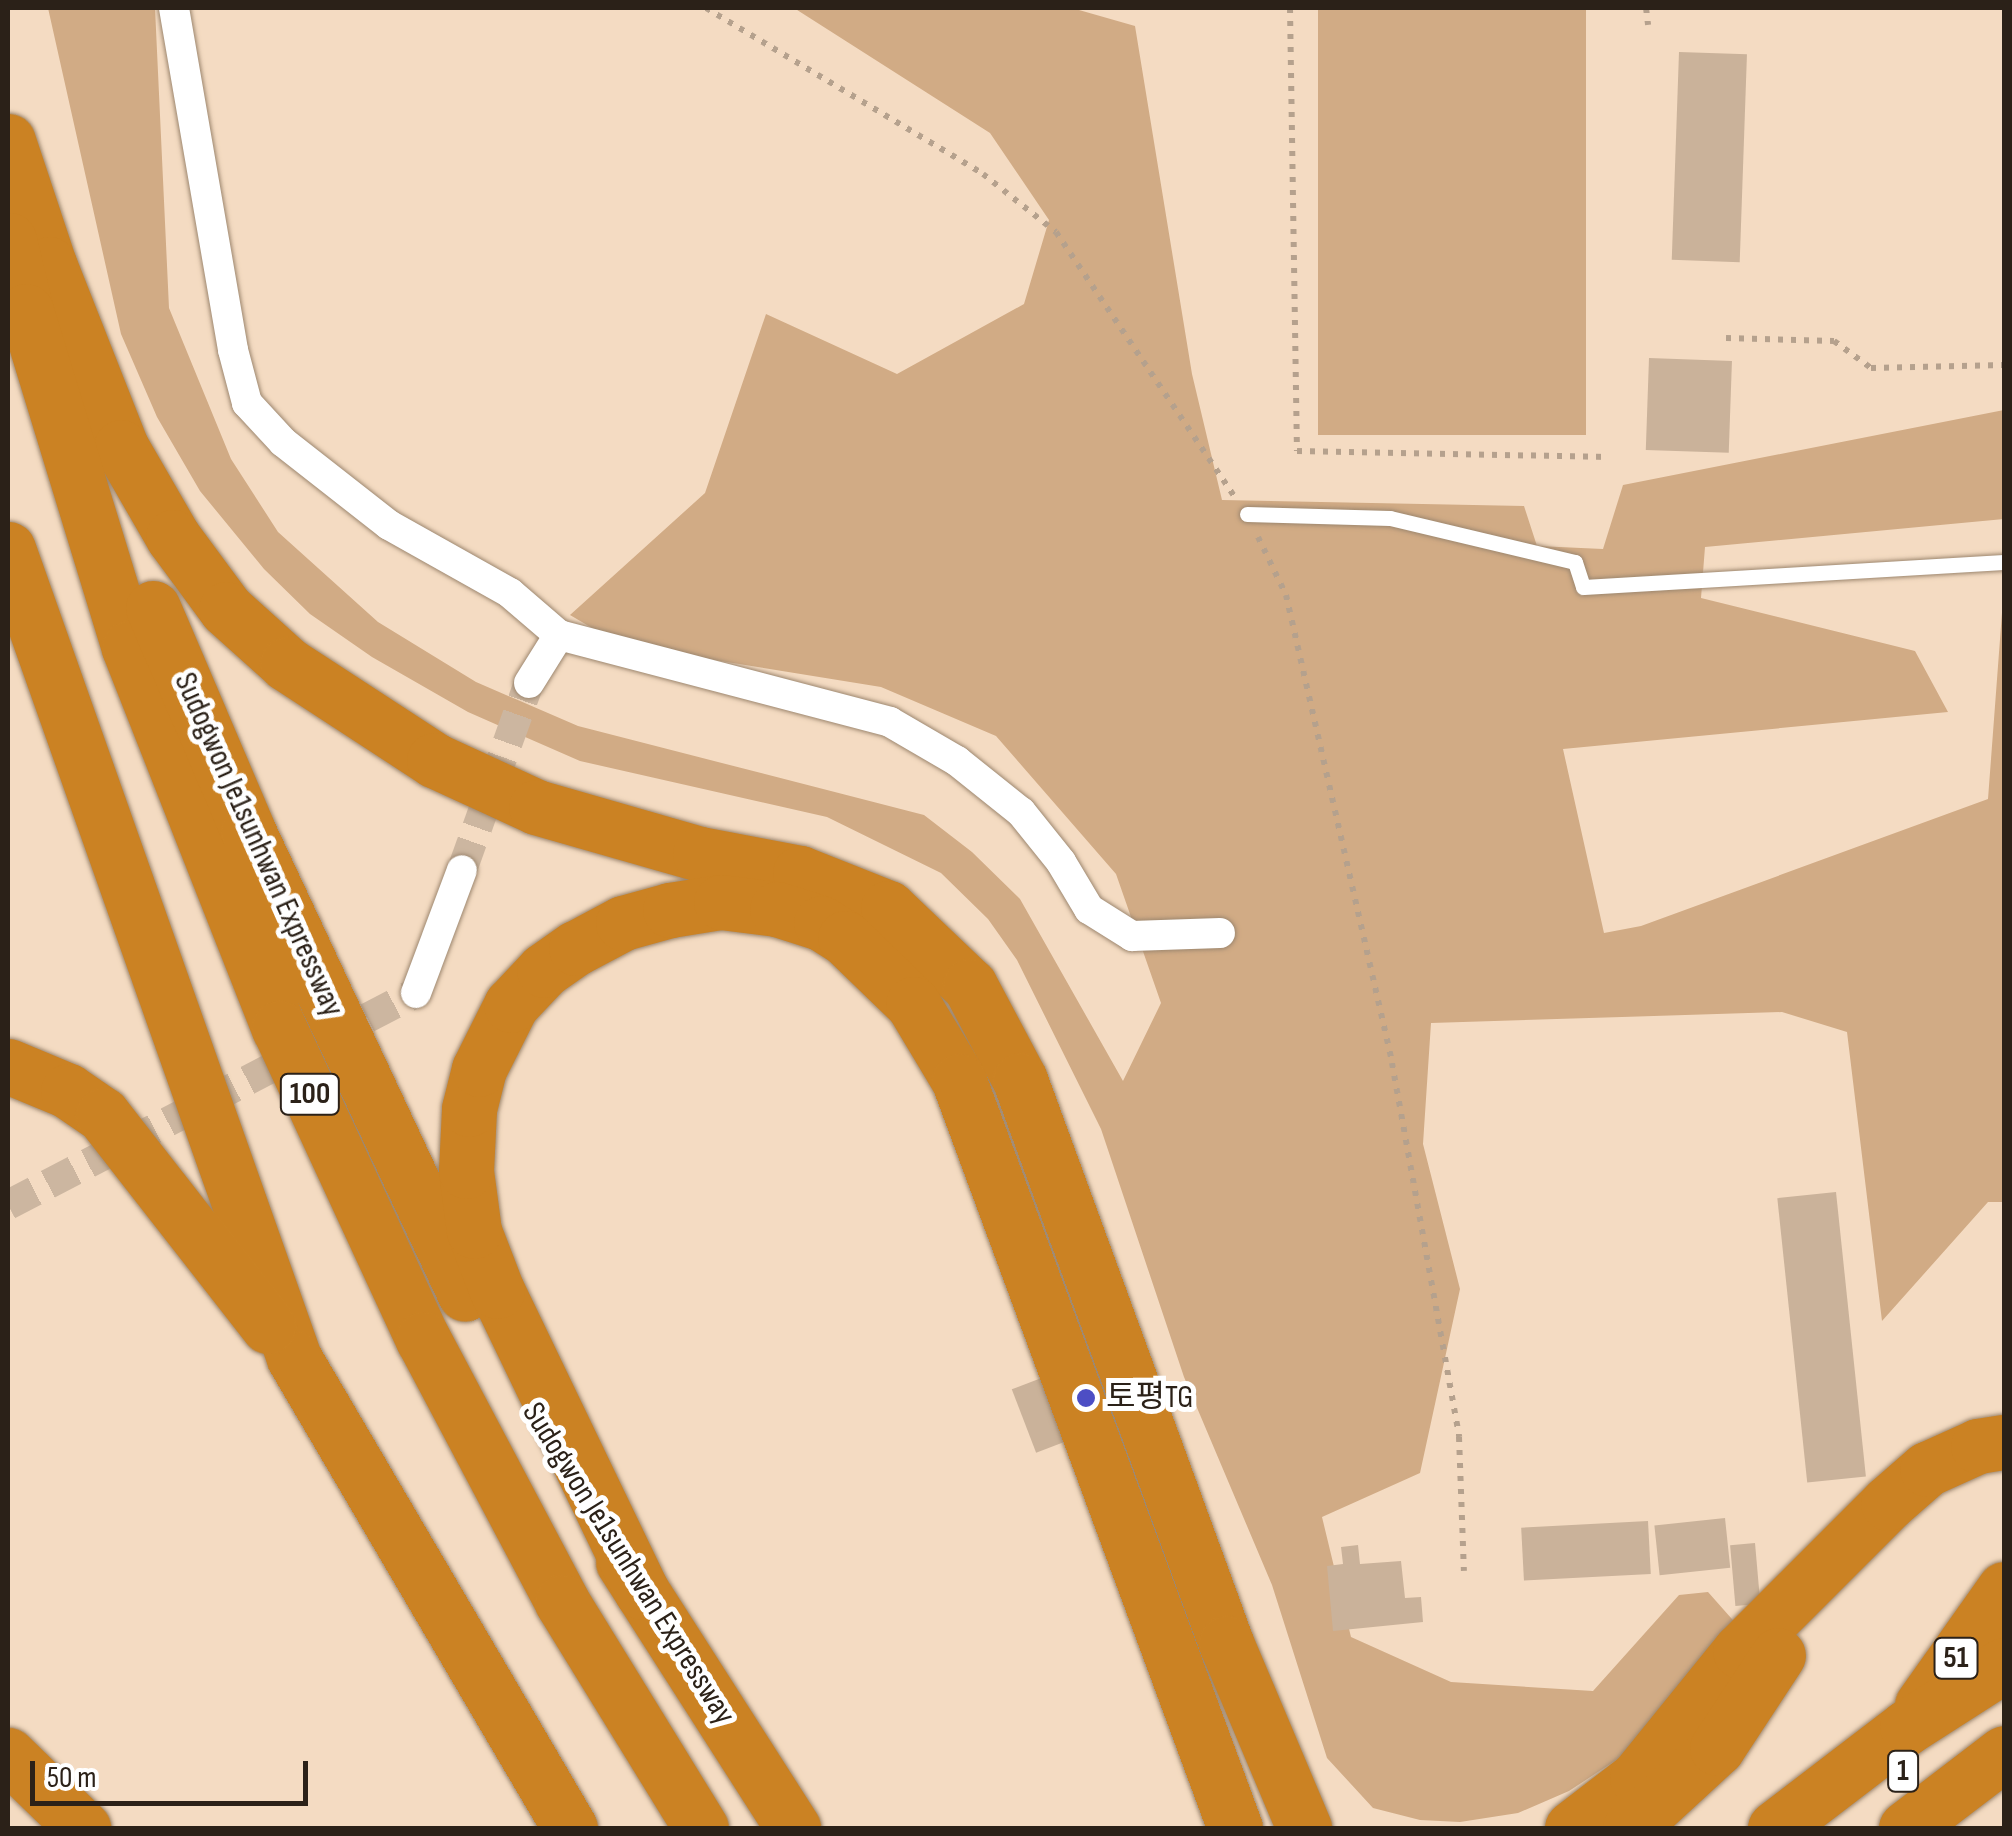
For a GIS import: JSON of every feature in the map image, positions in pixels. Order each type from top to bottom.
[{"type":"highway","points":[[8,140],[48,264],[121,446],[173,536],[226,610],[287,664],[434,760],[536,808],[700,854],[800,873],[888,908],[970,986],[1020,1080],[1226,1644],[1295,1806],[1329,1828]]},
{"type":"highway","name":"Sudogwon Je1sunhwan Expressway","points":[[8,233],[26,311],[129,648],[279,1028],[423,1339],[562,1602],[701,1828]]},
{"type":"highway","name":"Sudogwon Je1sunhwan Expressway","points":[[26,311],[248,832],[472,1309],[642,1592],[793,1828]]},
{"type":"highway","points":[[8,549],[294,1358]]},
{"type":"highway","points":[[642,1592],[497,1290],[474,1231],[466,1172],[469,1108],[479,1069],[511,1006],[544,970],[576,948],[623,923],[670,910],[721,902],[777,909],[821,924],[845,938],[913,1004],[959,1081],[1235,1828]]},
{"type":"highway","points":[[8,1066],[68,1090],[103,1115],[294,1358],[570,1828]]},
{"type":"highway","points":[[1572,1828],[1637,1778],[1740,1652],[1926,1469],[1978,1446],[2004,1442]]},
{"type":"highway","points":[[1630,1828],[1717,1748],[1888,1503]]},
{"type":"highway","name":"51","points":[[1907,1727],[2004,1589]]},
{"type":"highway","points":[[1775,1828],[1907,1727],[2004,1666]]},
{"type":"highway","name":"1","points":[[1800,1828],[2004,1711]]},
{"type":"highway","name":"1","points":[[1906,1828],[2004,1754]]},
{"type":"highway","points":[[8,1755],[82,1828]]},
{"type":"highway","points":[[1944,1828],[2004,1795]]},
{"type":"street","points":[[174,8],[233,350],[247,403],[283,442],[389,525],[510,593],[559,635],[890,722],[957,760],[1021,812],[1062,862],[1089,908],[1132,936],[1220,933]]},
{"type":"street","points":[[529,684],[559,635]]},
{"type":"street","points":[[416,993],[462,870]]},
{"type":"lane","points":[[1246,514],[1390,518],[1576,562],[1583,587],[2004,562]]},
{"type":"path","points":[[706,8],[983,174],[1056,232],[1246,514],[1286,594],[1392,1063],[1459,1437],[1464,1571]]},
{"type":"path","points":[[1290,8],[1297,451],[1609,457]]},
{"type":"path","points":[[1646,8],[1648,24]]},
{"type":"path","points":[[1726,338],[1834,341],[1871,368],[2004,365]]},
{"type":"shaded area","points":[[48,8],[155,8],[169,308],[231,459],[278,532],[378,622],[476,682],[578,726],[924,815],[972,852],[1020,899],[1123,1081],[1161,1003],[1116,874],[996,736],[881,687],[621,645],[570,615],[705,493],[766,314],[897,374],[1024,304],[1049,220],[990,133],[794,8],[1072,8],[1135,26],[1192,374],[1222,500],[1524,506],[1537,546],[1603,549],[1623,485],[2004,410],[2004,519],[1705,547],[1701,598],[1915,651],[1948,712],[1563,749],[1604,933],[1641,926],[1988,799],[2004,586],[2004,1202],[1988,1202],[1882,1321],[1847,1032],[1782,1012],[1431,1023],[1423,1144],[1460,1289],[1420,1473],[1322,1517],[1351,1637],[1451,1682],[1593,1691],[1679,1595],[1708,1592],[1739,1627],[1633,1749],[1569,1791],[1518,1813],[1460,1822],[1420,1820],[1373,1808],[1327,1758],[1272,1585],[1184,1377],[1101,1129],[1017,960],[988,919],[941,873],[827,817],[580,761],[468,712],[372,657],[310,614],[264,569],[200,491],[157,417],[121,334]]},
{"type":"shaded area","points":[[1318,8],[1586,8],[1586,435],[1318,435]]},
{"type":"building","points":[[1679,52],[1747,54],[1740,262],[1672,260]]},
{"type":"building","points":[[1649,358],[1732,361],[1729,453],[1646,450]]},
{"type":"building","points":[[1836,1192],[1866,1476],[1807,1483],[1777,1198]]},
{"type":"building","name":"토평TG","points":[[1135,1342],[1159,1405],[1036,1453],[1012,1389]]},
{"type":"building","points":[[1725,1518],[1730,1568],[1660,1575],[1654,1525]]},
{"type":"building","points":[[1648,1521],[1651,1574],[1524,1581],[1521,1528]]},
{"type":"building","points":[[1755,1543],[1760,1604],[1735,1606],[1730,1545]]},
{"type":"building","points":[[1358,1545],[1360,1564],[1401,1561],[1405,1598],[1421,1597],[1423,1622],[1333,1631],[1327,1566],[1343,1564],[1341,1547]]},
{"type":"tunnel","points":[[462,870],[529,683]]},
{"type":"tunnel","points":[[8,1205],[416,993]]},
{"type":"place","name":"토평TG","points":[[1086,1398]]}]
